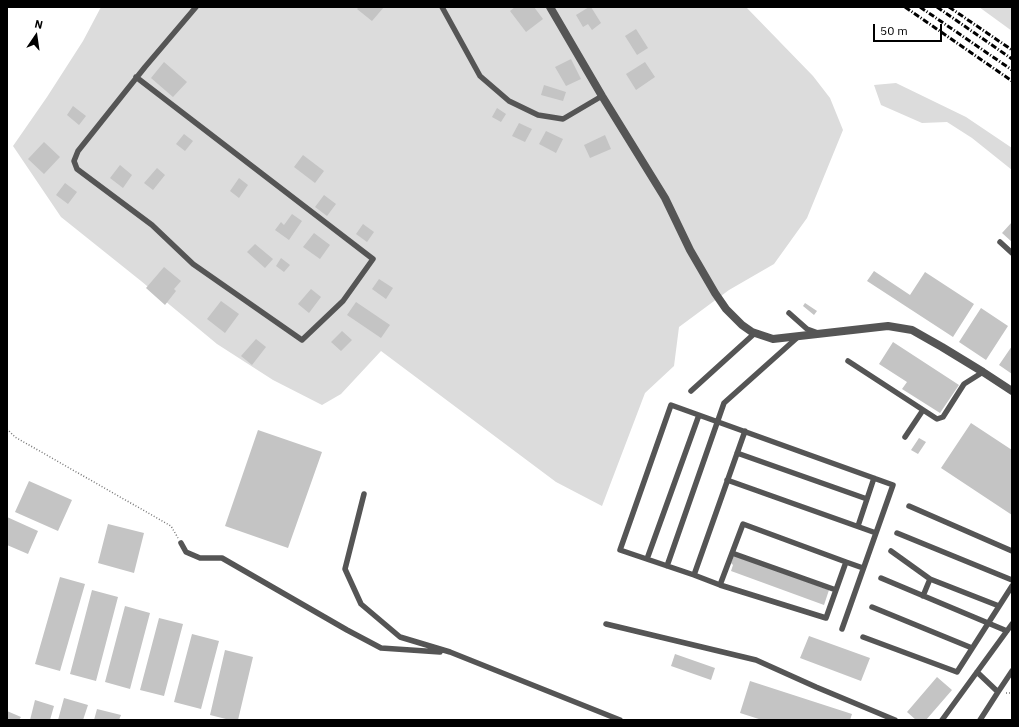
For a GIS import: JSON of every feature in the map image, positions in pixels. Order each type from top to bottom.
[{"type":"street","points":[[550,7],[602,96],[665,198],[690,250],[715,293],[726,309],[737,320],[752,332],[773,339],[888,326],[912,330],[1012,391]]},
{"type":"lane","points":[[136,77],[373,259],[343,301],[302,340],[193,264],[152,225],[77,169],[74,161],[78,151],[136,77],[196,7]]},
{"type":"lane","points":[[442,7],[480,76],[509,100],[538,115],[563,119],[602,96]]},
{"type":"lane","points":[[1000,242],[1012,253]]},
{"type":"lane","points":[[789,313],[807,329],[818,333]]},
{"type":"lane","points":[[691,391],[755,333]]},
{"type":"lane","points":[[667,566],[724,403],[799,336]]},
{"type":"lane","points":[[848,361],[937,419],[943,417],[964,384],[983,372]]},
{"type":"lane","points":[[842,629],[893,485],[671,405],[620,550],[720,585],[826,618],[846,562]]},
{"type":"lane","points":[[905,437],[923,410]]},
{"type":"lane","points":[[647,559],[699,415]]},
{"type":"lane","points":[[694,575],[745,431]]},
{"type":"lane","points":[[737,454],[867,499]]},
{"type":"lane","points":[[858,526],[874,478]]},
{"type":"lane","points":[[727,480],[876,533]]},
{"type":"lane","points":[[364,494],[345,568],[361,604],[400,637],[450,652],[620,720]]},
{"type":"lane","points":[[909,506],[1012,551]]},
{"type":"lane","points":[[720,585],[743,524],[863,568]]},
{"type":"lane","points":[[897,533],[1012,580]]},
{"type":"lane","points":[[181,543],[186,552],[200,558],[222,558],[381,648],[450,652]]},
{"type":"lane","points":[[891,550],[930,579],[999,606]]},
{"type":"lane","points":[[732,553],[836,590]]},
{"type":"lane","points":[[881,578],[1007,632]]},
{"type":"lane","points":[[923,596],[930,579]]},
{"type":"lane","points":[[863,637],[957,672],[1012,586]]},
{"type":"lane","points":[[872,607],[972,648]]},
{"type":"lane","points":[[606,624],[756,660],[895,720]]},
{"type":"lane","points":[[942,720],[1012,624]]},
{"type":"lane","points":[[977,672],[998,692]]},
{"type":"lane","points":[[980,720],[1012,672]]},
{"type":"path","points":[[7,429],[15,437],[171,526],[181,543]]},
{"type":"shaded area","points":[[101,7],[746,7],[813,76],[830,98],[843,130],[807,218],[774,264],[729,290],[679,327],[674,366],[645,393],[602,506],[556,482],[381,351],[341,394],[322,405],[273,380],[217,344],[61,217],[13,146],[83,41]]},
{"type":"shaded area","points":[[979,7],[1012,7],[1012,31]]},
{"type":"shaded area","points":[[896,83],[966,117],[1012,148],[1012,170],[972,138],[947,122],[922,123],[881,105],[874,85]]},
{"type":"building","points":[[359,7],[384,7],[372,21],[357,9]]},
{"type":"building","points":[[515,7],[534,7],[543,19],[526,32],[510,11]]},
{"type":"building","points":[[591,7],[601,23],[592,30],[588,24],[583,27],[576,15]]},
{"type":"building","points":[[636,29],[648,48],[637,55],[625,36]]},
{"type":"building","points":[[571,59],[581,79],[566,86],[555,67]]},
{"type":"building","points":[[164,62],[187,82],[173,97],[151,78]]},
{"type":"building","points":[[645,62],[655,77],[636,90],[626,74]]},
{"type":"building","points":[[544,85],[566,92],[563,101],[541,95]]},
{"type":"building","points":[[73,106],[86,116],[79,125],[67,115]]},
{"type":"building","points":[[497,108],[506,114],[501,122],[492,117]]},
{"type":"building","points":[[519,123],[532,129],[525,142],[512,136]]},
{"type":"building","points":[[546,131],[563,139],[556,153],[539,144]]},
{"type":"building","points":[[184,134],[193,141],[185,151],[176,144]]},
{"type":"building","points":[[605,135],[611,149],[590,158],[584,145]]},
{"type":"building","points":[[44,142],[60,157],[44,174],[28,159]]},
{"type":"building","points":[[303,155],[324,171],[315,183],[294,167]]},
{"type":"building","points":[[120,165],[132,175],[123,188],[110,178]]},
{"type":"building","points":[[157,168],[165,175],[153,190],[144,183]]},
{"type":"building","points":[[239,178],[248,185],[239,198],[230,191]]},
{"type":"building","points":[[65,183],[77,192],[68,204],[56,195]]},
{"type":"building","points":[[324,195],[336,204],[327,216],[315,207]]},
{"type":"building","points":[[292,214],[302,221],[289,240],[275,230],[281,222],[284,225]]},
{"type":"building","points":[[1012,222],[1012,242],[1002,233]]},
{"type":"building","points":[[363,224],[374,232],[367,242],[356,234]]},
{"type":"building","points":[[314,233],[330,245],[320,259],[303,247]]},
{"type":"building","points":[[255,244],[273,259],[265,268],[247,252]]},
{"type":"building","points":[[281,258],[290,265],[284,272],[276,266]]},
{"type":"building","points":[[164,267],[181,281],[174,289],[176,291],[165,305],[146,288]]},
{"type":"building","points":[[874,271],[910,295],[925,272],[974,304],[953,337],[867,281]]},
{"type":"building","points":[[379,279],[393,288],[386,299],[372,289]]},
{"type":"building","points":[[311,289],[321,297],[309,313],[298,304]]},
{"type":"building","points":[[221,301],[239,314],[225,333],[207,319]]},
{"type":"building","points":[[356,302],[390,325],[381,338],[347,315]]},
{"type":"building","points":[[805,303],[817,311],[814,315],[803,306]]},
{"type":"building","points":[[981,308],[1008,326],[986,360],[959,342]]},
{"type":"building","points":[[342,331],[352,340],[341,351],[331,342]]},
{"type":"building","points":[[256,339],[266,347],[252,365],[241,356]]},
{"type":"building","points":[[893,342],[959,385],[940,413],[902,389],[907,382],[879,364]]},
{"type":"building","points":[[1012,346],[1012,374],[999,365]]},
{"type":"building","points":[[971,423],[1012,450],[1012,515],[941,468]]},
{"type":"building","points":[[258,430],[322,452],[288,548],[225,526]]},
{"type":"building","points":[[919,438],[926,442],[918,454],[911,450]]},
{"type":"building","points":[[29,481],[72,500],[58,531],[15,512]]},
{"type":"building","points":[[7,517],[38,531],[28,554],[7,545]]},
{"type":"building","points":[[108,524],[144,533],[134,573],[98,563]]},
{"type":"building","points":[[734,555],[829,590],[824,605],[731,571],[733,565],[731,563]]},
{"type":"building","points":[[60,577],[85,584],[60,671],[35,664]]},
{"type":"building","points":[[92,590],[118,597],[96,681],[70,674]]},
{"type":"building","points":[[125,606],[150,613],[130,689],[105,682]]},
{"type":"building","points":[[159,618],[183,624],[164,696],[140,690]]},
{"type":"building","points":[[192,634],[219,641],[201,709],[174,702]]},
{"type":"building","points":[[809,636],[870,658],[861,681],[800,658]]},
{"type":"building","points":[[225,650],[253,657],[238,720],[230,720],[210,715]]},
{"type":"building","points":[[675,654],[715,668],[711,680],[671,666]]},
{"type":"building","points":[[937,677],[952,690],[926,720],[916,720],[907,712]]},
{"type":"building","points":[[750,681],[852,714],[850,720],[762,720],[740,713]]},
{"type":"building","points":[[64,698],[88,705],[83,720],[58,720]]},
{"type":"building","points":[[35,700],[54,706],[50,720],[30,720]]},
{"type":"building","points":[[97,709],[121,715],[119,720],[94,720]]},
{"type":"building","points":[[7,711],[21,717],[19,720],[7,720]]},
{"type":"railway","points":[[905,7],[1012,81]]},
{"type":"railway","points":[[920,7],[1012,70]]},
{"type":"railway","points":[[937,7],[1012,59]]},
{"type":"railway","points":[[949,7],[1012,50]]}]
